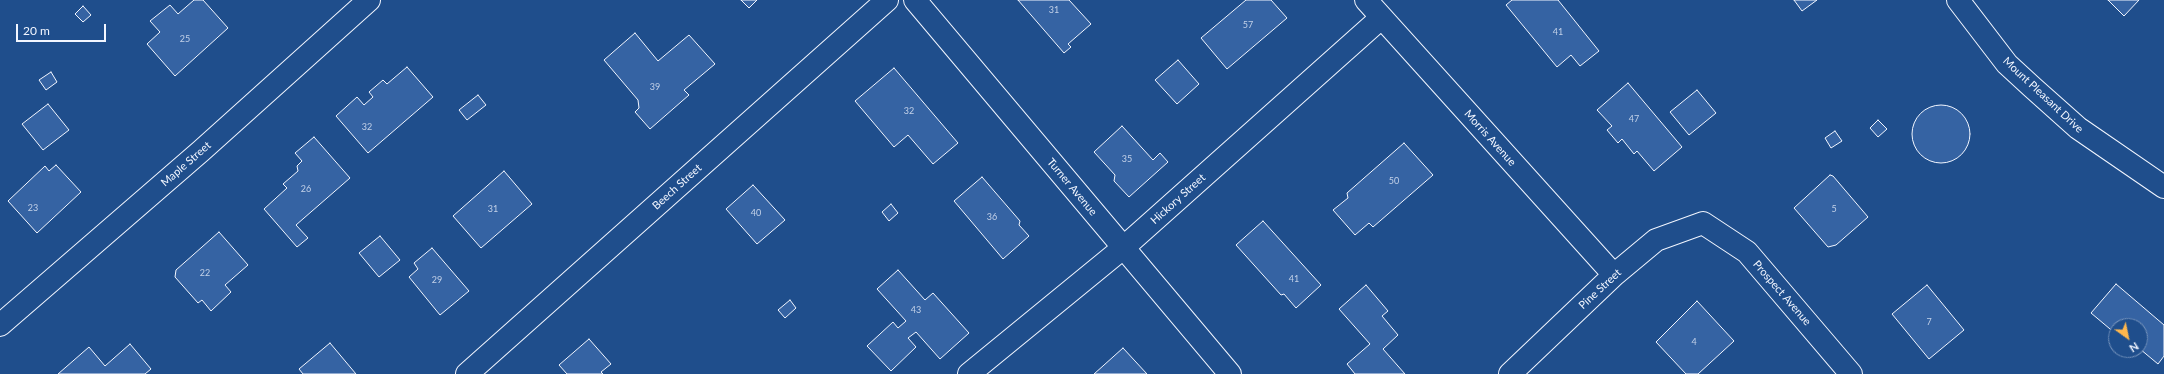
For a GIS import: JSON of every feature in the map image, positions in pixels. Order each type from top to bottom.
[{"type":"street","name":"Maple Street","points":[[0,325],[201,151],[369,0]]},
{"type":"street","name":"Beech Street","points":[[467,374],[887,0]]},
{"type":"street","name":"Turner Avenue","points":[[915,0],[1230,374]]},
{"type":"street","name":"Morris Avenue","points":[[1366,0],[1614,275]]},
{"type":"street","name":"Mount Pleasant Drive","points":[[1958,0],[2007,64],[2078,128],[2164,187]]},
{"type":"street","name":"Hickory Street","points":[[969,374],[1123,248],[1381,18]]},
{"type":"street","name":"Pine Street","points":[[1510,374],[1614,275],[1656,240],[1703,223]]},
{"type":"street","name":"Prospect Avenue","points":[[1703,223],[1747,252],[1851,374]]},
{"type":"building","points":[[194,0],[203,0],[228,28],[175,76],[147,44],[160,32],[150,21],[170,5],[178,14]]},
{"type":"building","points":[[741,0],[757,0],[749,8]]},
{"type":"building","points":[[1018,0],[1069,0],[1091,24],[1068,44],[1071,47],[1064,53]]},
{"type":"building","points":[[1246,0],[1271,0],[1287,18],[1227,69],[1201,38]]},
{"type":"building","points":[[1512,0],[1558,0],[1599,51],[1580,66],[1571,55],[1557,67],[1506,5]]},
{"type":"building","points":[[1794,0],[1817,0],[1802,11]]},
{"type":"building","points":[[2108,0],[2139,0],[2124,16]]},
{"type":"building","points":[[83,6],[91,15],[83,22],[75,14]]},
{"type":"building","points":[[635,33],[658,61],[689,35],[715,64],[684,90],[689,95],[650,129],[635,112],[639,108],[638,100],[604,60]]},
{"type":"building","points":[[1178,60],[1199,84],[1177,104],[1155,80]]},
{"type":"building","points":[[407,67],[433,97],[368,153],[336,116],[357,97],[364,105],[373,97],[369,92],[383,80],[387,84]]},
{"type":"building","points":[[894,68],[958,143],[933,164],[908,135],[894,147],[855,101]]},
{"type":"building","points":[[51,72],[57,82],[46,90],[39,80]]},
{"type":"building","points":[[1628,83],[1682,147],[1654,171],[1637,151],[1634,154],[1622,139],[1618,143],[1607,130],[1612,126],[1597,110]]},
{"type":"building","points":[[1697,90],[1716,113],[1689,135],[1670,112]]},
{"type":"building","points":[[478,95],[486,105],[467,120],[459,110]]},
{"type":"building","points":[[48,104],[69,130],[43,150],[22,124]]},
{"type":"building","points":[[1941,105],[1952,107],[1965,118],[1968,123],[1970,134],[1968,145],[1957,158],[1952,161],[1941,163],[1930,161],[1917,150],[1914,145],[1912,134],[1914,123],[1925,110],[1930,107]]},
{"type":"building","points":[[1878,120],[1887,129],[1878,137],[1870,128]]},
{"type":"building","points":[[1122,126],[1153,160],[1160,153],[1168,162],[1129,197],[1114,181],[1115,175],[1094,152]]},
{"type":"building","points":[[1835,131],[1842,141],[1831,148],[1825,138]]},
{"type":"building","points":[[314,137],[350,178],[296,225],[308,238],[297,247],[264,209],[287,188],[283,184],[298,171],[297,166],[302,161],[295,153]]},
{"type":"building","points":[[1404,143],[1433,175],[1373,227],[1369,223],[1355,235],[1333,210],[1348,198],[1347,193]]},
{"type":"building","points":[[56,165],[81,192],[37,233],[8,201],[45,166],[49,171]]},
{"type":"building","points":[[504,171],[532,204],[481,248],[453,216]]},
{"type":"building","points":[[1830,175],[1833,176],[1868,217],[1836,245],[1828,247],[1794,208]]},
{"type":"building","points":[[982,177],[1020,221],[1019,225],[1029,236],[1003,259],[954,201]]},
{"type":"building","points":[[753,185],[785,220],[757,244],[726,209]]},
{"type":"building","points":[[891,204],[898,213],[889,221],[882,212]]},
{"type":"building","points":[[1263,221],[1321,285],[1296,308],[1284,294],[1281,295],[1236,245]]},
{"type":"building","points":[[219,232],[248,265],[225,285],[231,292],[211,311],[202,300],[198,303],[175,277],[176,270]]},
{"type":"building","points":[[380,236],[400,260],[379,277],[359,253]]},
{"type":"building","points":[[432,248],[469,291],[440,315],[409,277],[418,269],[414,263]]},
{"type":"building","points":[[898,270],[925,300],[933,293],[969,333],[940,359],[916,332],[908,338],[916,347],[891,371],[867,346],[893,322],[898,328],[906,321],[877,289]]},
{"type":"building","points":[[2116,284],[2164,325],[2164,356],[2158,364],[2148,356],[2148,318],[2108,318],[2108,327],[2091,313]]},
{"type":"building","points":[[1366,285],[1388,311],[1382,316],[1398,335],[1383,349],[1405,374],[1355,374],[1347,364],[1370,344],[1339,309]]},
{"type":"building","points":[[1927,285],[1964,330],[1929,359],[1892,314]]},
{"type":"building","points":[[790,300],[796,308],[785,318],[778,310]]},
{"type":"building","points":[[1697,301],[1734,341],[1698,374],[1686,374],[1656,342]]},
{"type":"building","points":[[589,339],[611,364],[601,372],[603,374],[567,374],[559,365]]},
{"type":"building","points":[[330,343],[356,374],[303,374],[299,369]]},
{"type":"building","points":[[130,344],[151,369],[145,374],[58,374],[89,347],[105,366]]},
{"type":"building","points":[[1123,348],[1147,374],[1094,374]]}]
